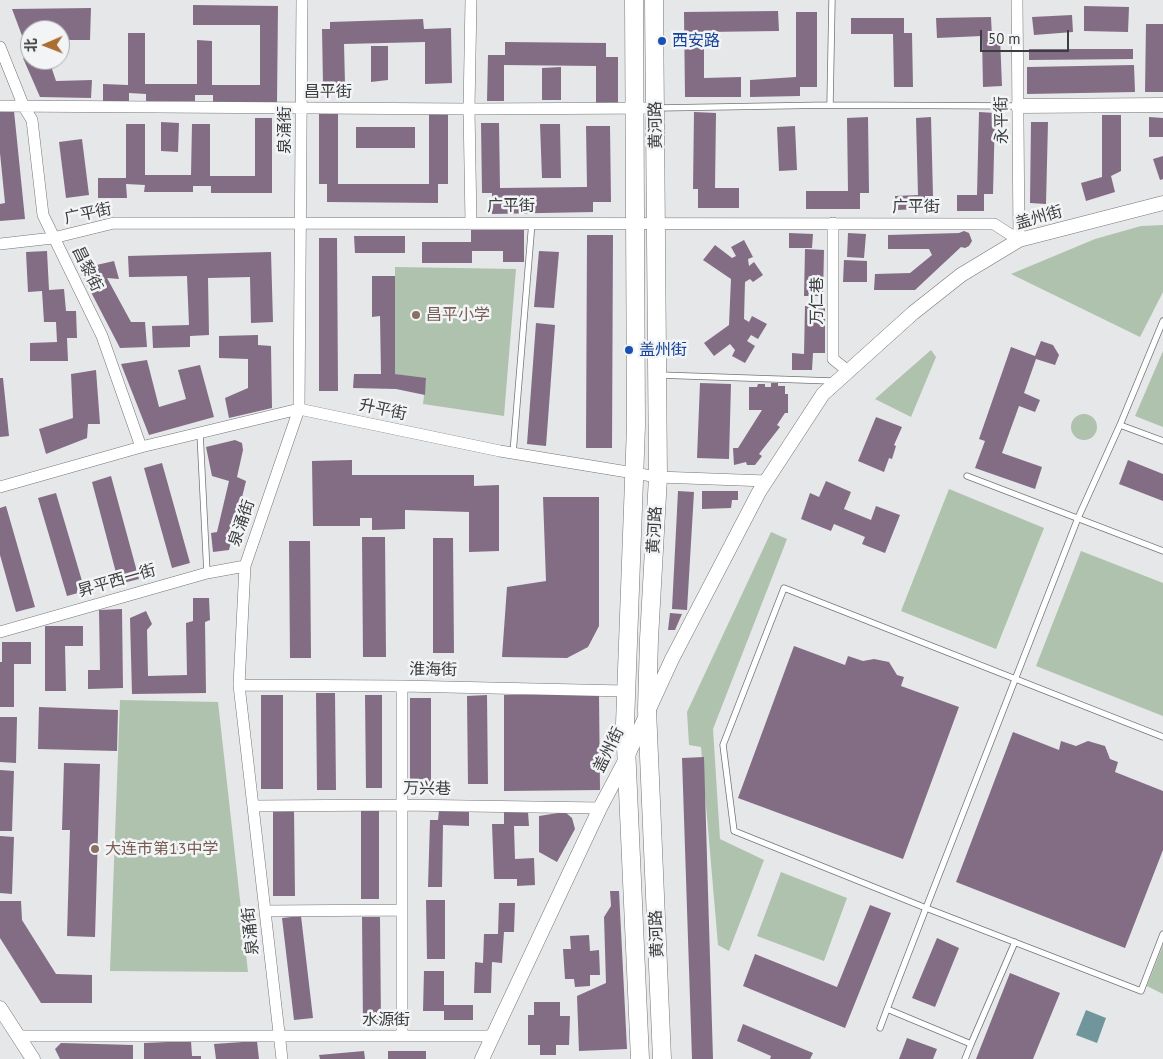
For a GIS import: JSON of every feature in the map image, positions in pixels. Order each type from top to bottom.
[{"type":"main road","name":"黄河路","points":[[634,0],[636,426],[625,691],[626,757],[640,1059]]},
{"type":"main road","name":"黄河路","points":[[654,0],[658,477],[649,639],[648,709],[662,1059]]},
{"type":"street","name":"泉涌街","points":[[282,1059],[239,685],[245,566],[299,408],[302,0]]},
{"type":"street","points":[[471,0],[468,109],[471,223]]},
{"type":"street","name":"永平街","points":[[1017,0],[1019,240]]},
{"type":"street","name":"昌黎街","points":[[0,47],[24,107],[32,120],[43,215],[102,336],[141,447]]},
{"type":"street","points":[[1018,106],[1163,105]]},
{"type":"street","name":"昌平街","points":[[0,106],[468,109],[656,108]]},
{"type":"street","name":"盖州街","points":[[482,1059],[600,808],[686,632],[759,492],[823,394],[913,313],[961,275],[1019,240],[1163,202]]},
{"type":"street","name":"广平街","points":[[0,244],[53,238],[114,223],[994,224],[1019,240]]},
{"type":"street","name":"万仁巷","points":[[833,223],[833,359],[848,371]]},
{"type":"street","name":"升平街","points":[[0,487],[141,447],[299,408],[513,453],[635,474],[658,477],[767,481]]},
{"type":"street","name":"昇平西一街","points":[[0,632],[206,573],[245,566]]},
{"type":"street","name":"淮海街","points":[[239,685],[402,686],[625,691]]},
{"type":"street","points":[[402,686],[402,1036]]},
{"type":"street","name":"万兴巷","points":[[254,806],[402,805],[600,808]]},
{"type":"street","points":[[265,911],[402,910]]},
{"type":"street","points":[[0,1008],[33,1059]]},
{"type":"street","name":"水源街","points":[[18,1036],[493,1036]]},
{"type":"lane","points":[[830,104],[832,0]]},
{"type":"lane","points":[[656,108],[830,104],[1018,106]]},
{"type":"lane","points":[[513,453],[532,222]]},
{"type":"lane","points":[[880,1028],[1078,518],[1120,425],[1163,321]]},
{"type":"lane","points":[[658,375],[837,382]]},
{"type":"lane","points":[[1120,425],[1163,441]]},
{"type":"lane","points":[[200,432],[206,573]]},
{"type":"lane","points":[[967,476],[1163,551]]},
{"type":"lane","points":[[1163,737],[784,588],[723,745],[734,831],[1141,991],[1163,934]]},
{"type":"lane","points":[[965,1059],[1015,942]]},
{"type":"lane","points":[[887,1009],[971,1044]]},
{"type":"green space","points":[[1163,225],[1163,292],[1140,337],[1011,274],[1095,239],[1141,226]]},
{"type":"green space","points":[[395,267],[516,269],[504,416],[423,404],[426,379],[395,374]]},
{"type":"green space","points":[[931,350],[936,357],[911,417],[875,399]]},
{"type":"green space","points":[[1163,351],[1163,427],[1135,416]]},
{"type":"green space","points":[[1084,414],[1093,418],[1097,427],[1093,436],[1084,440],[1075,436],[1071,427],[1075,418]]},
{"type":"green space","points":[[949,489],[1044,528],[996,649],[901,611]]},
{"type":"green space","points":[[771,532],[787,539],[713,729],[720,839],[764,860],[729,951],[718,945],[701,747],[689,745],[687,712]]},
{"type":"green space","points":[[1081,551],[1163,583],[1163,716],[1036,666]]},
{"type":"green space","points":[[120,700],[218,702],[248,972],[110,971]]},
{"type":"green space","points":[[781,872],[847,898],[824,961],[757,936]]},
{"type":"green space","points":[[1163,945],[1163,994],[1147,986]]},
{"type":"water","points":[[1086,1010],[1106,1018],[1097,1043],[1076,1035]]},
{"type":"building","points":[[193,5],[278,6],[277,102],[213,102],[213,95],[195,95],[195,101],[146,101],[146,94],[129,93],[129,102],[103,101],[103,84],[128,85],[128,33],[145,33],[145,84],[197,84],[197,40],[212,41],[212,85],[260,85],[260,25],[193,25]]},
{"type":"building","points":[[1084,6],[1129,7],[1128,32],[1084,31]]},
{"type":"building","points":[[91,8],[90,40],[70,40],[70,20],[20,20],[20,30],[12,9]]},
{"type":"building","points":[[778,11],[779,31],[704,32],[704,78],[741,77],[741,97],[685,97],[684,12]]},
{"type":"building","points":[[796,12],[817,12],[817,87],[800,87],[800,96],[750,97],[750,80],[796,77]]},
{"type":"building","points":[[1072,15],[1073,32],[1034,35],[1032,17]]},
{"type":"building","points":[[991,17],[992,37],[1000,37],[1002,86],[983,87],[982,36],[937,38],[936,18]]},
{"type":"building","points":[[851,18],[904,18],[904,33],[912,33],[913,87],[894,87],[893,34],[851,34]]},
{"type":"building","points":[[423,19],[424,29],[451,28],[452,83],[425,84],[425,42],[344,44],[345,84],[323,85],[322,29],[330,29],[330,22]]},
{"type":"building","points":[[1146,24],[1163,24],[1163,92],[1145,92]]},
{"type":"building","points":[[505,42],[606,43],[606,57],[618,57],[618,103],[596,103],[596,66],[504,65],[504,101],[487,101],[488,55],[505,55]]},
{"type":"building","points":[[371,46],[388,46],[388,80],[371,82]]},
{"type":"building","points":[[1029,49],[1133,49],[1133,59],[1029,60]]},
{"type":"building","points":[[1134,65],[1135,92],[1027,94],[1027,67]]},
{"type":"building","points":[[561,67],[561,100],[542,100],[542,68]]},
{"type":"building","points":[[28,70],[52,70],[56,81],[92,80],[91,98],[40,97]]},
{"type":"building","points":[[14,111],[25,219],[0,221],[0,204],[5,203],[0,153],[0,112]]},
{"type":"building","points":[[319,111],[338,111],[338,184],[429,184],[429,113],[448,113],[448,184],[438,184],[438,203],[327,202],[327,184],[319,184]]},
{"type":"building","points":[[694,112],[716,113],[715,188],[739,188],[739,208],[698,208],[698,189],[693,189]]},
{"type":"building","points":[[979,112],[995,113],[993,194],[984,194],[984,211],[957,211],[957,195],[977,195]]},
{"type":"building","points":[[1102,115],[1121,115],[1121,171],[1111,176],[1115,192],[1086,201],[1081,183],[1102,177]]},
{"type":"building","points":[[868,117],[869,193],[860,193],[860,209],[806,209],[806,191],[848,191],[847,118]]},
{"type":"building","points":[[931,117],[933,196],[925,196],[925,209],[895,210],[895,196],[918,195],[916,118]]},
{"type":"building","points":[[1149,117],[1163,118],[1163,137],[1149,137]]},
{"type":"building","points":[[255,118],[272,118],[272,193],[211,193],[211,186],[193,186],[193,192],[144,192],[145,185],[126,184],[127,198],[98,198],[98,178],[126,178],[126,124],[145,124],[145,175],[191,175],[192,124],[210,124],[210,176],[255,176]]},
{"type":"building","points":[[161,122],[179,123],[178,152],[161,151]]},
{"type":"building","points":[[1031,122],[1048,122],[1046,204],[1030,203]]},
{"type":"building","points":[[481,123],[499,123],[500,188],[587,187],[586,126],[610,126],[611,202],[593,202],[593,212],[492,214],[492,193],[482,193]]},
{"type":"building","points":[[540,124],[560,124],[561,178],[542,178]]},
{"type":"building","points":[[795,126],[797,170],[779,171],[777,127]]},
{"type":"building","points":[[356,127],[415,127],[415,148],[356,148]]},
{"type":"building","points":[[82,139],[89,195],[66,198],[59,142]]},
{"type":"building","points":[[1163,156],[1163,179],[1160,180],[1153,159]]},
{"type":"building","points":[[471,230],[524,230],[524,262],[503,262],[503,251],[472,251],[472,263],[422,263],[422,242],[471,242]]},
{"type":"building","points":[[964,231],[969,233],[972,241],[969,246],[961,247],[915,290],[874,290],[875,274],[910,273],[932,255],[929,249],[888,249],[888,235],[959,233]]},
{"type":"building","points":[[789,233],[813,234],[812,248],[789,248]]},
{"type":"building","points":[[848,233],[866,234],[864,258],[847,257]]},
{"type":"building","points":[[587,235],[613,235],[612,448],[586,448]]},
{"type":"building","points":[[354,236],[405,236],[405,253],[355,253]]},
{"type":"building","points":[[319,238],[337,238],[338,391],[319,391]]},
{"type":"building","points":[[744,240],[753,257],[748,259],[749,266],[754,262],[763,275],[753,282],[750,279],[745,282],[744,319],[749,322],[752,316],[767,324],[758,339],[751,335],[747,341],[755,346],[745,363],[732,356],[735,350],[730,344],[714,356],[704,343],[729,325],[731,279],[703,260],[715,245],[732,258],[736,256],[731,247]]},
{"type":"building","points":[[805,249],[824,250],[823,296],[804,296]]},
{"type":"building","points":[[47,251],[49,290],[64,289],[66,311],[76,311],[77,338],[67,338],[68,361],[30,361],[30,343],[57,342],[56,322],[44,322],[42,291],[28,292],[26,252]]},
{"type":"building","points":[[539,251],[559,252],[554,308],[534,307]]},
{"type":"building","points":[[271,252],[273,322],[251,323],[250,277],[208,278],[209,335],[190,336],[190,347],[153,348],[152,326],[189,325],[187,276],[129,277],[128,256]]},
{"type":"building","points":[[844,260],[867,261],[867,282],[843,282]]},
{"type":"building","points":[[114,261],[119,279],[107,278],[131,322],[145,322],[147,347],[120,348],[79,269]]},
{"type":"building","points":[[372,276],[395,276],[395,374],[426,378],[425,395],[396,389],[353,388],[354,374],[381,374],[380,316],[372,317]]},
{"type":"building","points":[[805,306],[825,306],[825,353],[813,353],[812,370],[792,370],[792,353],[804,354]]},
{"type":"building","points":[[536,323],[555,325],[546,446],[527,444]]},
{"type":"building","points":[[258,335],[258,345],[271,346],[272,408],[229,418],[225,398],[248,388],[248,359],[219,358],[219,336]]},
{"type":"building","points":[[1041,341],[1053,345],[1059,355],[1055,365],[1036,359],[1024,393],[1040,400],[1035,412],[1019,406],[1002,453],[1042,467],[1035,489],[975,468],[985,441],[979,439],[1011,347],[1035,356]]},
{"type":"building","points":[[147,360],[159,407],[186,399],[178,370],[200,365],[214,417],[149,435],[121,364]]},
{"type":"building","points":[[96,370],[100,424],[88,424],[87,438],[46,454],[39,429],[73,418],[71,374]]},
{"type":"building","points":[[0,378],[3,378],[9,436],[0,437]]},
{"type":"building","points":[[700,383],[731,384],[729,459],[697,458]]},
{"type":"building","points":[[771,383],[785,386],[785,394],[788,394],[788,413],[785,413],[777,425],[780,427],[759,454],[762,456],[755,465],[747,465],[746,462],[734,465],[733,448],[738,448],[762,410],[749,410],[749,387],[765,384],[765,387],[771,387]]},
{"type":"building","points":[[876,417],[902,427],[894,445],[896,446],[892,459],[889,458],[884,472],[858,461]]},
{"type":"building","points":[[235,440],[242,443],[243,450],[237,477],[246,481],[229,550],[213,552],[211,533],[217,532],[229,481],[212,476],[206,447]]},
{"type":"building","points":[[352,460],[352,475],[474,475],[474,486],[499,485],[499,551],[469,552],[469,512],[405,510],[405,529],[372,530],[372,518],[360,518],[360,526],[313,526],[312,461]]},
{"type":"building","points":[[1128,460],[1163,474],[1163,501],[1119,484]]},
{"type":"building","points":[[162,463],[190,563],[172,568],[144,468]]},
{"type":"building","points":[[111,476],[139,579],[119,584],[92,482]]},
{"type":"building","points":[[826,481],[851,492],[844,509],[871,520],[876,506],[900,515],[885,553],[862,544],[865,537],[834,524],[831,531],[801,519],[810,493],[819,497]]},
{"type":"building","points":[[678,491],[694,492],[687,610],[672,609]]},
{"type":"building","points":[[702,491],[738,491],[738,500],[732,500],[731,508],[702,509]]},
{"type":"building","points":[[56,493],[85,591],[67,596],[38,498]]},
{"type":"building","points":[[543,497],[599,497],[599,626],[588,647],[567,658],[502,657],[507,587],[546,581]]},
{"type":"building","points":[[6,506],[35,607],[16,612],[0,555],[0,508]]},
{"type":"building","points":[[362,537],[385,537],[386,657],[363,657]]},
{"type":"building","points":[[433,538],[453,538],[454,653],[433,653]]},
{"type":"building","points":[[289,541],[310,541],[311,658],[290,658]]},
{"type":"building","points":[[193,598],[209,598],[210,620],[205,622],[206,693],[132,694],[130,618],[146,611],[152,624],[147,630],[148,676],[187,675],[186,623],[193,621]]},
{"type":"building","points":[[122,609],[123,688],[88,689],[88,670],[100,670],[99,610]]},
{"type":"building","points":[[670,613],[682,614],[675,630],[668,630]]},
{"type":"building","points":[[45,626],[83,626],[83,646],[65,646],[66,691],[45,691]]},
{"type":"building","points":[[2,642],[31,642],[31,664],[14,664],[14,707],[0,707]]},
{"type":"building","points":[[794,646],[845,665],[848,656],[863,661],[874,659],[889,662],[897,675],[904,677],[901,686],[959,707],[903,859],[738,798]]},
{"type":"building","points":[[316,693],[335,693],[336,790],[317,790]]},
{"type":"building","points":[[599,694],[600,790],[504,791],[504,695]]},
{"type":"building","points":[[261,695],[283,695],[283,789],[261,789]]},
{"type":"building","points":[[365,695],[382,695],[382,788],[366,788]]},
{"type":"building","points":[[487,695],[488,784],[468,784],[467,696]]},
{"type":"building","points":[[410,698],[431,698],[431,785],[410,785]]},
{"type":"building","points":[[39,707],[118,710],[117,751],[38,749]]},
{"type":"building","points":[[0,717],[17,717],[16,763],[0,762]]},
{"type":"building","points":[[1013,732],[1059,750],[1061,741],[1076,746],[1088,741],[1105,746],[1110,759],[1118,762],[1115,772],[1163,791],[1163,850],[1125,948],[956,882]]},
{"type":"building","points":[[704,757],[713,1059],[692,1059],[682,758]]},
{"type":"building","points":[[64,763],[100,764],[95,937],[67,936],[70,830],[62,830]]},
{"type":"building","points":[[0,770],[14,771],[12,831],[0,831]]},
{"type":"building","points":[[361,807],[379,807],[379,899],[361,899]]},
{"type":"building","points":[[273,810],[294,810],[295,896],[273,896]]},
{"type":"building","points":[[439,810],[469,811],[469,826],[443,825],[442,887],[428,887],[430,820],[438,820]]},
{"type":"building","points":[[504,812],[528,812],[529,826],[514,826],[515,859],[534,858],[535,885],[517,886],[517,879],[494,879],[492,824],[504,824]]},
{"type":"building","points":[[565,812],[572,818],[575,829],[557,862],[539,852],[539,816]]},
{"type":"building","points":[[0,836],[14,837],[12,894],[0,893]]},
{"type":"building","points":[[610,891],[619,891],[627,1049],[579,1051],[577,996],[606,983],[604,917],[611,906]]},
{"type":"building","points":[[426,900],[445,900],[445,959],[427,959]]},
{"type":"building","points":[[0,901],[21,901],[22,920],[56,974],[92,975],[92,1003],[41,1003],[0,938]]},
{"type":"building","points":[[499,903],[515,903],[514,932],[504,932],[502,963],[492,962],[491,993],[474,993],[475,962],[483,963],[484,934],[498,934]]},
{"type":"building","points":[[870,905],[891,913],[845,1028],[743,986],[755,954],[837,987]]},
{"type":"building","points":[[301,916],[313,1018],[294,1020],[282,918]]},
{"type":"building","points":[[362,917],[380,917],[381,1025],[363,1025]]},
{"type":"building","points":[[589,935],[590,951],[599,950],[600,975],[590,975],[590,986],[575,987],[574,979],[565,979],[563,949],[571,949],[570,936]]},
{"type":"building","points":[[937,938],[959,948],[935,1007],[912,998]]},
{"type":"building","points":[[424,971],[444,971],[444,1005],[473,1005],[473,1020],[444,1020],[444,1011],[423,1011]]},
{"type":"building","points":[[1010,973],[1060,993],[1033,1059],[976,1059]]},
{"type":"building","points":[[534,1002],[560,1002],[560,1016],[570,1016],[569,1045],[556,1045],[556,1055],[540,1055],[540,1045],[528,1045],[528,1015],[534,1015]]},
{"type":"building","points":[[743,1024],[813,1053],[810,1059],[770,1059],[771,1056],[737,1041]]},
{"type":"building","points":[[907,1038],[937,1049],[933,1059],[899,1059]]},
{"type":"building","points":[[191,1041],[192,1056],[201,1056],[201,1059],[144,1059],[144,1043]]},
{"type":"building","points":[[257,1041],[259,1059],[216,1059],[214,1044]]},
{"type":"building","points":[[61,1043],[133,1045],[133,1059],[60,1059],[55,1049]]},
{"type":"building","points":[[364,1051],[365,1059],[320,1059],[319,1055]]},
{"type":"building","points":[[388,1051],[426,1051],[426,1059],[388,1059]]},
{"type":"place","name":"西安路","points":[[662,41]]},
{"type":"place","name":"昌平小学","points":[[416,315]]},
{"type":"place","name":"盖州街","points":[[629,350]]},
{"type":"place","name":"大连市第13中学","points":[[95,849]]}]
